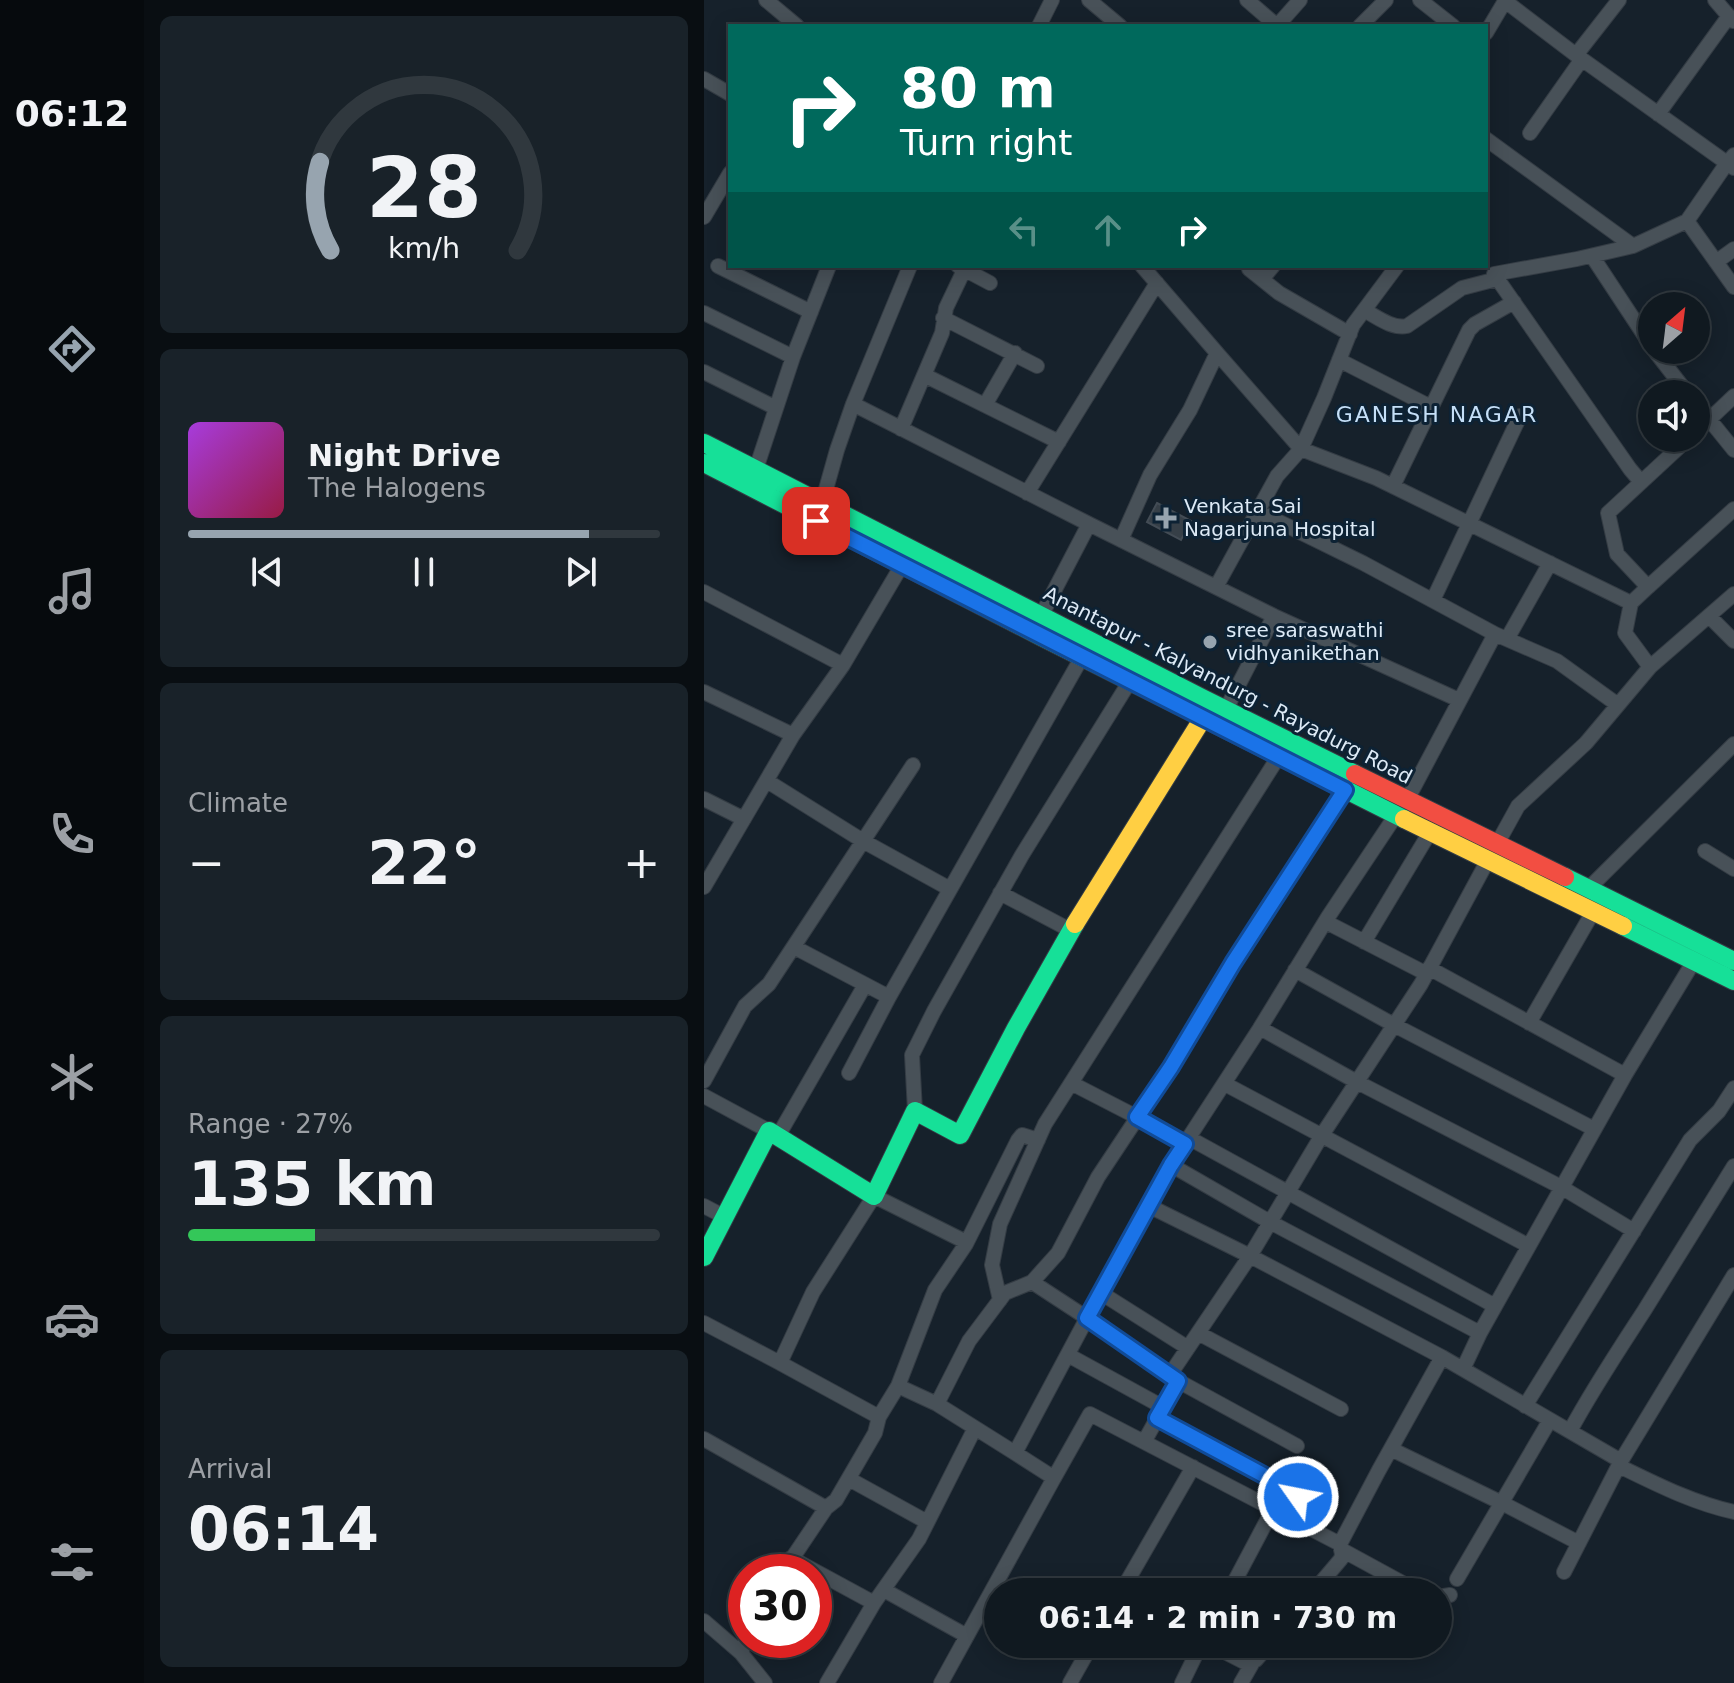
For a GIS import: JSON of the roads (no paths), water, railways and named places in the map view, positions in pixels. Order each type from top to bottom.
[{"type":"main road","name":"Anantapur - Kalyandurg - Rayadurg Road","points":[[704,443],[756,469],[902,565],[1130,681],[1216,718],[1492,852],[1593,912],[1734,981]]},
{"type":"main road","name":"Anantapur - Kalyandurg - Rayadurg Road","points":[[704,463],[820,512],[1041,616],[1279,756],[1345,790],[1401,807],[1430,832],[1588,889],[1734,961]]},
{"type":"main road","points":[[704,1257],[773,1133],[874,1196],[915,1111],[960,1135],[996,1063],[1112,860],[1216,718]]},
{"type":"street","points":[[766,0],[795,24]]},
{"type":"street","points":[[1040,24],[1052,0]]},
{"type":"street","points":[[1089,0],[1118,24]]},
{"type":"street","points":[[1247,0],[1277,24]]},
{"type":"street","points":[[1279,24],[1300,0]]},
{"type":"street","points":[[1362,24],[1386,0]]},
{"type":"street","points":[[1420,0],[1447,24]]},
{"type":"street","points":[[1530,133],[1619,0]]},
{"type":"street","points":[[1658,114],[1731,19],[1715,0]]},
{"type":"street","points":[[1488,30],[1505,1],[1512,2],[1579,57],[1732,162],[1687,221],[1633,246],[1494,274],[1641,482]]},
{"type":"street","points":[[704,79],[728,93]]},
{"type":"street","points":[[1488,140],[1633,246]]},
{"type":"street","points":[[704,217],[728,176]]},
{"type":"street","points":[[1687,221],[1734,287]]},
{"type":"street","points":[[1716,262],[1734,249]]},
{"type":"street","points":[[1592,256],[1638,325]]},
{"type":"street","points":[[718,266],[811,312]]},
{"type":"street","points":[[756,469],[827,268]]},
{"type":"street","points":[[820,512],[853,404],[909,268]]},
{"type":"street","points":[[901,429],[942,333],[946,308],[963,268]]},
{"type":"street","points":[[965,268],[990,283]]},
{"type":"street","points":[[1144,268],[1301,449],[1376,478],[1631,603]]},
{"type":"street","points":[[1262,279],[1271,268]]},
{"type":"street","points":[[1216,587],[1277,476],[1301,449],[1353,325],[1396,268]]},
{"type":"street","points":[[1249,269],[1279,293],[1350,334]]},
{"type":"street","points":[[1364,310],[1392,325],[1407,326],[1462,288],[1497,279]]},
{"type":"street","points":[[1027,493],[1157,283]]},
{"type":"street","points":[[1393,486],[1469,330],[1514,302]]},
{"type":"street","points":[[704,313],[793,357]]},
{"type":"street","points":[[943,318],[1037,366]]},
{"type":"street","points":[[985,405],[1015,353]]},
{"type":"street","points":[[1121,540],[1150,475],[1190,410],[1217,353]]},
{"type":"street","points":[[1339,360],[1431,407]]},
{"type":"street","points":[[1665,364],[1677,380]]},
{"type":"street","points":[[704,372],[776,408]]},
{"type":"street","points":[[924,375],[1059,442]]},
{"type":"street","points":[[1710,418],[1734,396]]},
{"type":"street","points":[[853,404],[1274,616],[1459,700]]},
{"type":"street","points":[[1433,600],[1520,416]]},
{"type":"street","points":[[1710,420],[1734,450]]},
{"type":"street","points":[[1648,587],[1617,554],[1608,513],[1674,452]]},
{"type":"street","points":[[1650,667],[1625,633],[1631,603],[1734,509]]},
{"type":"street","points":[[1257,511],[1501,636],[1557,661],[1618,705]]},
{"type":"street","points":[[1041,616],[1089,524]]},
{"type":"street","points":[[1015,1453],[1171,1165],[1401,807],[1459,700],[1550,563]]},
{"type":"street","points":[[704,887],[793,735],[843,665],[902,565]]},
{"type":"street","points":[[704,592],[843,665]]},
{"type":"street","points":[[1144,1442],[1188,1348],[1250,1256],[1322,1135],[1428,971],[1518,806],[1586,743],[1650,667],[1734,594]]},
{"type":"street","points":[[1216,718],[1274,616]]},
{"type":"street","points":[[1709,616],[1734,641]]},
{"type":"street","points":[[849,1073],[1082,657]]},
{"type":"street","points":[[915,1111],[912,1055],[934,1011],[1022,855],[1130,681]]},
{"type":"street","points":[[704,692],[793,735]]},
{"type":"street","points":[[1588,889],[1734,744]]},
{"type":"street","points":[[1000,1300],[992,1265],[1000,1224],[1045,1124],[1279,756]]},
{"type":"street","points":[[704,1081],[745,1006],[769,984],[913,765]]},
{"type":"street","points":[[767,781],[863,841],[950,889]]},
{"type":"street","points":[[937,1404],[969,1341],[1005,1293],[1032,1282],[1058,1253],[1098,1177],[1345,790]]},
{"type":"street","points":[[704,799],[744,819]]},
{"type":"street","points":[[1364,942],[1430,832]]},
{"type":"street","points":[[1705,851],[1734,869]]},
{"type":"street","points":[[1000,893],[1072,931]]},
{"type":"street","points":[[1529,1023],[1593,912]]},
{"type":"street","points":[[1326,922],[1428,971],[1625,1075]]},
{"type":"street","points":[[794,947],[889,997]]},
{"type":"street","points":[[1463,1369],[1561,1187],[1694,961]]},
{"type":"street","points":[[1295,970],[1594,1129]]},
{"type":"street","points":[[704,1096],[773,1133],[865,985]]},
{"type":"street","points":[[1260,1028],[1357,1082],[1561,1187],[1634,1231]]},
{"type":"street","points":[[1071,1083],[1288,1192],[1495,1306]]},
{"type":"street","points":[[1225,1084],[1529,1246]]},
{"type":"street","points":[[1525,1406],[1690,1140],[1719,1111],[1734,1088]]},
{"type":"street","points":[[794,1554],[826,1508],[836,1500],[875,1433],[879,1417],[898,1386],[935,1290],[966,1244],[1018,1140],[1025,1135],[1038,1140]]},
{"type":"street","points":[[1171,1165],[1270,1222],[1480,1333]]},
{"type":"street","points":[[1570,1431],[1595,1385],[1734,1166]]},
{"type":"street","points":[[780,1363],[813,1292],[874,1196],[966,1244]]},
{"type":"street","points":[[704,1206],[725,1217]]},
{"type":"street","points":[[1149,1206],[1442,1357],[1663,1488],[1734,1512]]},
{"type":"street","points":[[1564,1572],[1620,1464],[1734,1275]]},
{"type":"street","points":[[1032,1282],[1173,1378],[1297,1446]]},
{"type":"street","points":[[1101,1293],[1188,1348]]},
{"type":"street","points":[[704,1323],[879,1417]]},
{"type":"street","points":[[1198,1333],[1341,1409]]},
{"type":"street","points":[[1068,1355],[1297,1493],[1288,1517]]},
{"type":"street","points":[[1325,1578],[1341,1559],[1341,1547],[1442,1357]]},
{"type":"street","points":[[898,1386],[937,1404],[1054,1478]]},
{"type":"street","points":[[941,1683],[1090,1414],[1288,1517],[1395,1578]]},
{"type":"street","points":[[1457,1579],[1550,1420]]},
{"type":"street","points":[[827,1683],[874,1603],[919,1539],[975,1428]]},
{"type":"street","points":[[706,1445],[826,1508]]},
{"type":"street","points":[[1391,1449],[1579,1543]]},
{"type":"street","points":[[1129,1578],[1193,1467]]},
{"type":"street","points":[[849,1479],[927,1522]]},
{"type":"street","points":[[1236,1578],[1273,1509]]},
{"type":"street","points":[[832,1580],[874,1603]]},
{"type":"street","points":[[884,1590],[967,1636]]},
{"type":"street","points":[[704,1621],[728,1636]]},
{"type":"street","points":[[751,1658],[765,1683]]},
{"type":"street","points":[[1070,1683],[1084,1658]]},
{"type":"street","points":[[1182,1683],[1194,1658]]},
{"type":"street","points":[[1234,1658],[1253,1662]]},
{"type":"street","points":[[1241,1683],[1257,1658]]},
{"type":"place","name":"Venkata Sai Nagarjuna Hospital","points":[[1166,518]]},
{"type":"place","name":"sree saraswathi vidhyanikethan","points":[[1210,642]]},
{"type":"district","name":"GANESH NAGAR","points":[[1437,414]]}]
